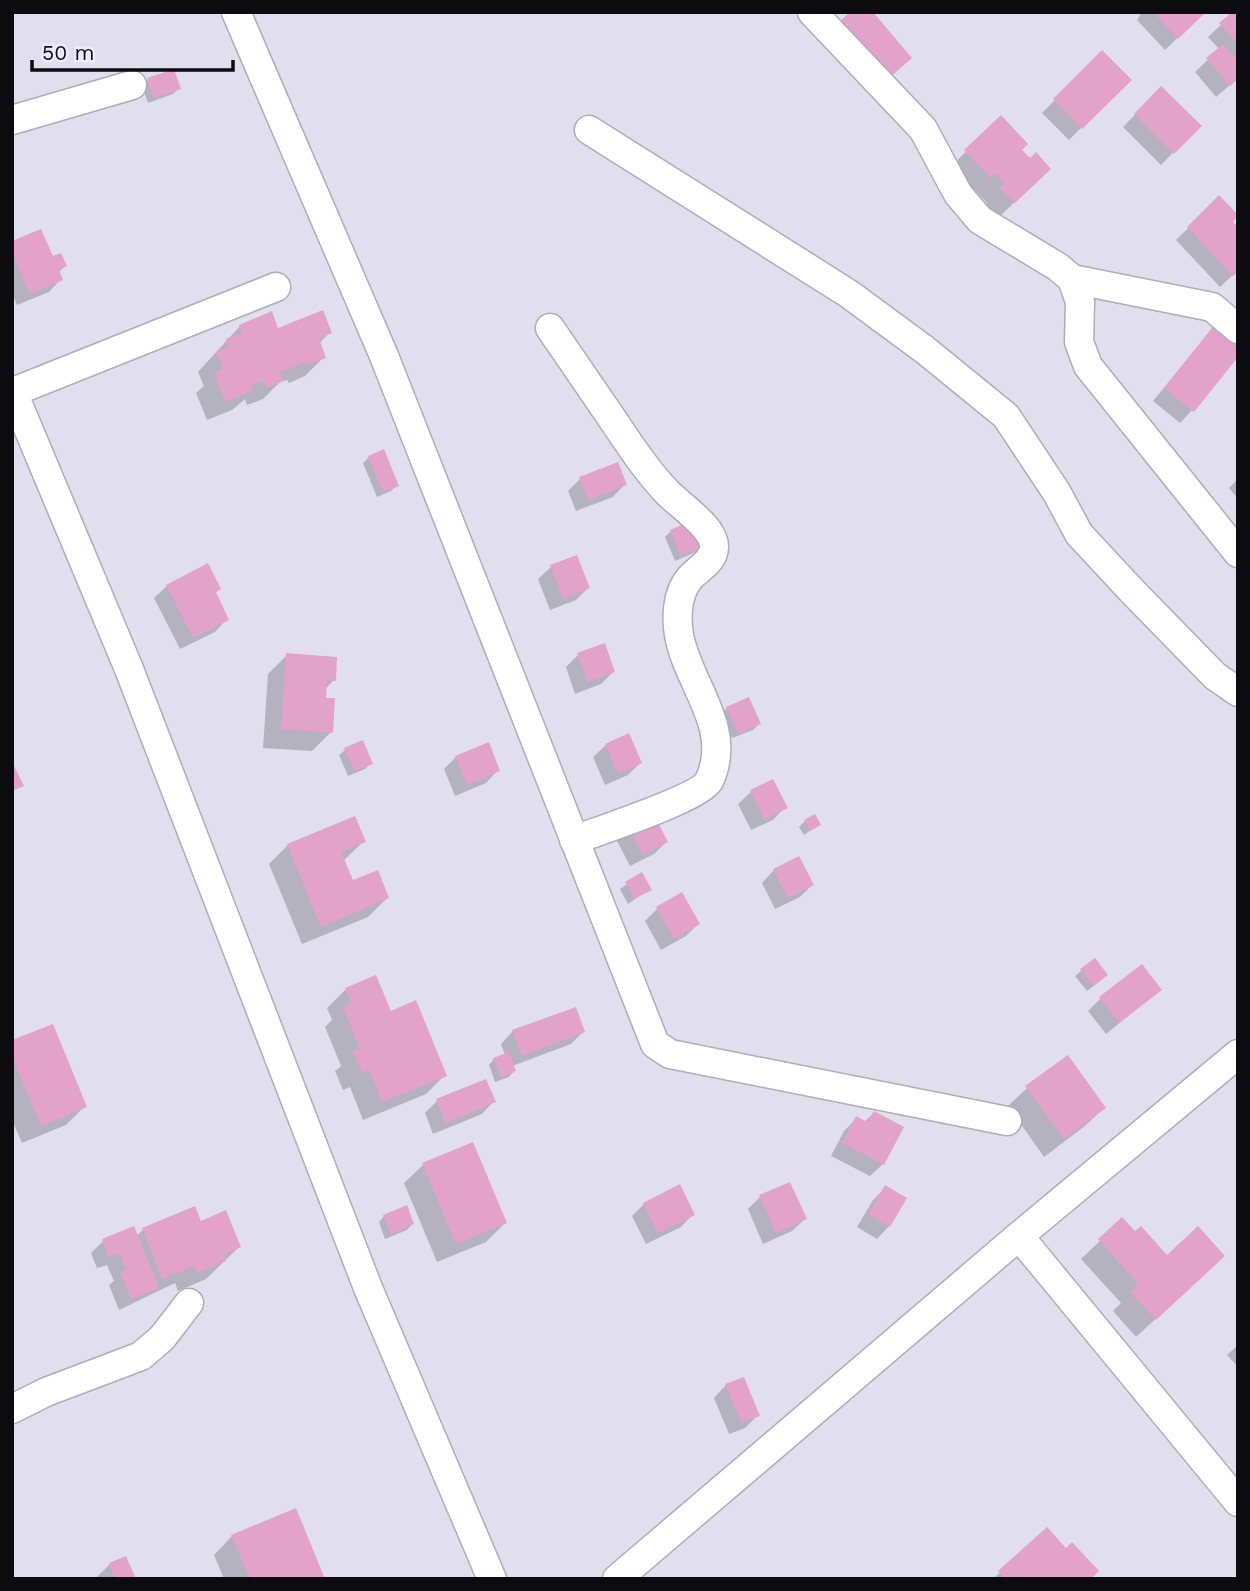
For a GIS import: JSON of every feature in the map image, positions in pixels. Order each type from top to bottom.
[{"type":"street","points":[[236,12],[384,356],[655,1044],[670,1054],[1007,1121]]},
{"type":"street","points":[[820,15],[923,129],[958,194],[980,220],[1058,267],[1072,279],[1212,307],[1238,328]]},
{"type":"street","points":[[12,120],[132,85]]},
{"type":"street","points":[[589,130],[849,294],[1006,416],[1057,493],[1079,534],[1215,676],[1238,692]]},
{"type":"street","points":[[1072,279],[1080,302],[1079,342],[1088,366],[1238,553]]},
{"type":"street","points":[[276,287],[13,391],[129,669],[368,1288],[492,1579]]},
{"type":"street","points":[[551,328],[643,464],[667,492],[703,524],[710,534],[714,548],[711,557],[690,578],[682,591],[678,610],[678,632],[684,657],[715,731],[717,756],[708,783],[687,796],[574,840]]},
{"type":"street","points":[[617,1579],[1018,1237],[1238,1054]]},
{"type":"street","points":[[1018,1237],[1238,1502]]},
{"type":"street","points":[[12,1409],[46,1392],[141,1356],[162,1338],[189,1303]]},
{"type":"building","points":[[850,12],[873,12],[912,58],[886,81],[837,24]]},
{"type":"building","points":[[1153,12],[1206,12],[1178,39]]},
{"type":"building","points":[[1232,12],[1238,12],[1238,44],[1219,23]]},
{"type":"building","points":[[1223,44],[1233,56],[1238,51],[1238,79],[1230,86],[1206,58]]},
{"type":"building","points":[[1102,50],[1132,80],[1082,129],[1053,99]]},
{"type":"building","points":[[174,69],[181,89],[154,98],[147,78]]},
{"type":"building","points":[[1161,86],[1202,126],[1174,154],[1134,114]]},
{"type":"building","points":[[1001,115],[1028,144],[1022,150],[1030,158],[1036,152],[1051,169],[1015,203],[1000,188],[1004,183],[995,173],[990,177],[964,150]]},
{"type":"building","points":[[1219,195],[1238,215],[1233,222],[1238,227],[1238,272],[1233,276],[1187,227]]},
{"type":"building","points":[[41,229],[53,256],[61,253],[67,266],[59,270],[63,280],[30,294],[12,253],[12,241]]},
{"type":"building","points":[[323,310],[332,333],[319,338],[326,358],[280,372],[284,381],[266,388],[263,381],[250,386],[253,391],[225,402],[214,373],[223,369],[216,352],[229,347],[226,339],[242,333],[239,325],[272,311],[278,328]]},
{"type":"building","points":[[1215,324],[1238,342],[1238,357],[1194,412],[1164,388]]},
{"type":"building","points":[[384,449],[399,486],[383,492],[368,456]]},
{"type":"building","points":[[618,462],[627,485],[588,500],[579,477]]},
{"type":"building","points":[[693,520],[704,547],[681,556],[670,530]]},
{"type":"building","points":[[577,555],[590,588],[563,599],[550,565]]},
{"type":"building","points":[[208,563],[221,589],[216,592],[229,620],[193,638],[166,585]]},
{"type":"building","points":[[605,643],[615,672],[588,682],[577,653]]},
{"type":"building","points":[[286,653],[337,657],[336,681],[327,680],[326,698],[335,698],[333,733],[281,729]]},
{"type":"building","points":[[749,697],[761,724],[738,734],[726,707]]},
{"type":"building","points":[[629,733],[642,763],[618,774],[605,744]]},
{"type":"building","points":[[363,740],[373,764],[354,771],[344,748]]},
{"type":"building","points":[[489,742],[500,771],[467,785],[455,756]]},
{"type":"building","points":[[12,762],[24,786],[12,791]]},
{"type":"building","points":[[773,779],[788,808],[764,819],[750,790]]},
{"type":"building","points":[[653,813],[668,842],[643,855],[627,826]]},
{"type":"building","points":[[815,814],[821,825],[810,831],[804,820]]},
{"type":"building","points":[[355,816],[366,842],[341,852],[353,880],[378,870],[389,898],[321,927],[287,844]]},
{"type":"building","points":[[799,856],[814,885],[788,898],[773,869]]},
{"type":"building","points":[[642,872],[652,890],[634,899],[625,882]]},
{"type":"building","points":[[682,892],[700,924],[674,939],[656,907]]},
{"type":"building","points":[[1095,958],[1108,975],[1093,986],[1080,969]]},
{"type":"building","points":[[1142,964],[1162,990],[1119,1023],[1099,997]]},
{"type":"building","points":[[376,975],[391,1011],[416,1000],[447,1076],[382,1102],[369,1070],[362,1073],[353,1051],[360,1049],[343,1007],[351,1003],[345,988]]},
{"type":"building","points":[[576,1007],[585,1032],[522,1056],[512,1030]]},
{"type":"building","points":[[53,1024],[87,1107],[41,1126],[12,1057],[12,1040]]},
{"type":"building","points":[[509,1052],[516,1071],[501,1078],[493,1058]]},
{"type":"building","points":[[1068,1055],[1106,1108],[1064,1139],[1025,1086]]},
{"type":"building","points":[[486,1079],[496,1102],[445,1123],[436,1099]]},
{"type":"building","points":[[874,1111],[904,1127],[884,1165],[842,1143],[856,1116],[867,1122]]},
{"type":"building","points":[[473,1142],[507,1223],[456,1244],[422,1163]]},
{"type":"building","points":[[790,1182],[807,1219],[776,1233],[759,1195]]},
{"type":"building","points":[[680,1184],[695,1215],[658,1233],[643,1203]]},
{"type":"building","points":[[885,1185],[907,1198],[890,1227],[868,1214]]},
{"type":"building","points":[[407,1205],[414,1224],[391,1234],[383,1215]]},
{"type":"building","points":[[195,1206],[201,1221],[226,1210],[241,1247],[224,1255],[226,1261],[197,1273],[194,1266],[162,1279],[142,1228]]},
{"type":"building","points":[[1122,1217],[1135,1231],[1141,1226],[1167,1255],[1198,1226],[1225,1256],[1156,1320],[1130,1292],[1138,1284],[1098,1239]]},
{"type":"building","points":[[134,1226],[159,1288],[131,1299],[120,1272],[126,1269],[119,1253],[109,1257],[102,1239]]},
{"type":"building","points":[[744,1377],[760,1416],[741,1423],[725,1384]]},
{"type":"building","points":[[296,1508],[325,1579],[250,1579],[231,1535]]},
{"type":"building","points":[[1047,1527],[1066,1548],[1072,1542],[1099,1571],[1091,1579],[1005,1579],[998,1571]]},
{"type":"building","points":[[126,1556],[136,1579],[115,1579],[109,1563]]}]
